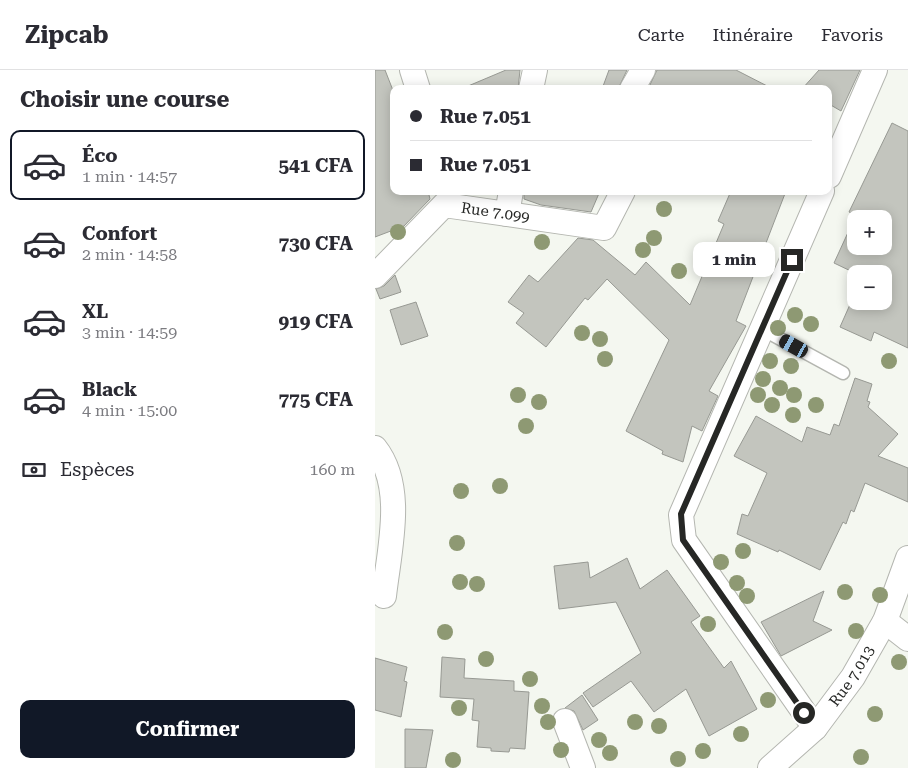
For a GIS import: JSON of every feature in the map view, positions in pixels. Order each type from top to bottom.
[{"type":"street","points":[[411,70],[417,85]]},
{"type":"street","points":[[532,85],[535,70]]},
{"type":"street","points":[[634,85],[643,70]]},
{"type":"street","points":[[832,169],[875,70]]},
{"type":"street","points":[[507,214],[510,195]]},
{"type":"street","name":"Rue 7.099","points":[[375,276],[444,205],[458,199],[507,214],[604,228],[621,195]]},
{"type":"street","points":[[815,728],[683,540],[681,514],[820,195]]},
{"type":"street","points":[[375,448],[381,455],[391,486],[392,525],[384,596]]},
{"type":"street","name":"Rue 7.013","points":[[770,768],[815,728],[853,677],[885,621],[908,558]]},
{"type":"street","points":[[885,621],[908,638]]},
{"type":"street","points":[[565,721],[583,768]]},
{"type":"lane","points":[[762,329],[843,373]]},
{"type":"building","points":[[375,70],[385,70],[391,85],[390,195],[429,195],[430,199],[404,226],[375,237]]},
{"type":"building","points":[[506,70],[520,70],[518,85],[470,85]]},
{"type":"building","points":[[609,70],[627,70],[620,85],[603,85]]},
{"type":"building","points":[[657,70],[736,70],[765,85],[650,85]]},
{"type":"building","points":[[819,70],[860,70],[841,111],[832,106],[832,85],[806,85]]},
{"type":"building","points":[[892,123],[908,131],[908,348],[874,332],[871,341],[840,327],[848,310],[892,310],[892,265],[847,265],[847,269],[834,263],[847,235],[847,255],[892,255],[892,210],[850,210]]},
{"type":"building","points":[[524,195],[598,195],[591,212],[541,205],[524,199]]},
{"type":"building","points":[[729,195],[784,195],[736,321],[746,326],[709,391],[718,396],[702,431],[692,426],[683,462],[662,454],[663,451],[626,431],[669,340],[607,279],[588,300],[585,298],[546,347],[516,323],[524,313],[508,302],[529,275],[538,282],[578,238],[593,240],[635,275],[646,262],[690,305],[724,224],[718,221]]},
{"type":"building","points":[[395,275],[401,292],[380,299],[376,289],[384,286]]},
{"type":"building","points":[[416,302],[428,336],[401,345],[390,310]]},
{"type":"building","points":[[855,378],[872,384],[867,401],[870,402],[868,407],[898,434],[878,456],[908,468],[908,502],[865,483],[854,512],[851,510],[846,524],[843,522],[820,570],[779,550],[778,552],[737,534],[742,514],[748,516],[767,473],[734,456],[756,416],[802,442],[807,427],[830,435],[834,424],[839,426]]},
{"type":"building","points":[[627,558],[640,589],[667,570],[700,616],[691,622],[724,668],[731,661],[757,709],[709,736],[686,689],[654,712],[631,681],[593,707],[583,693],[641,653],[616,602],[559,609],[554,566],[588,562],[590,578]]},
{"type":"building","points":[[824,591],[813,621],[832,630],[781,656],[761,622]]},
{"type":"building","points":[[442,657],[465,659],[464,678],[514,681],[514,691],[529,692],[525,749],[510,748],[509,752],[491,751],[491,748],[477,747],[479,721],[472,720],[474,699],[440,697]]},
{"type":"building","points":[[375,658],[407,667],[404,681],[407,682],[401,717],[375,710]]},
{"type":"building","points":[[582,695],[598,720],[583,730],[574,711],[565,708]]},
{"type":"building","points":[[405,729],[433,730],[426,768],[405,768]]},
{"type":"route","points":[[792,260],[681,514],[681,528],[683,540],[804,713]]}]
